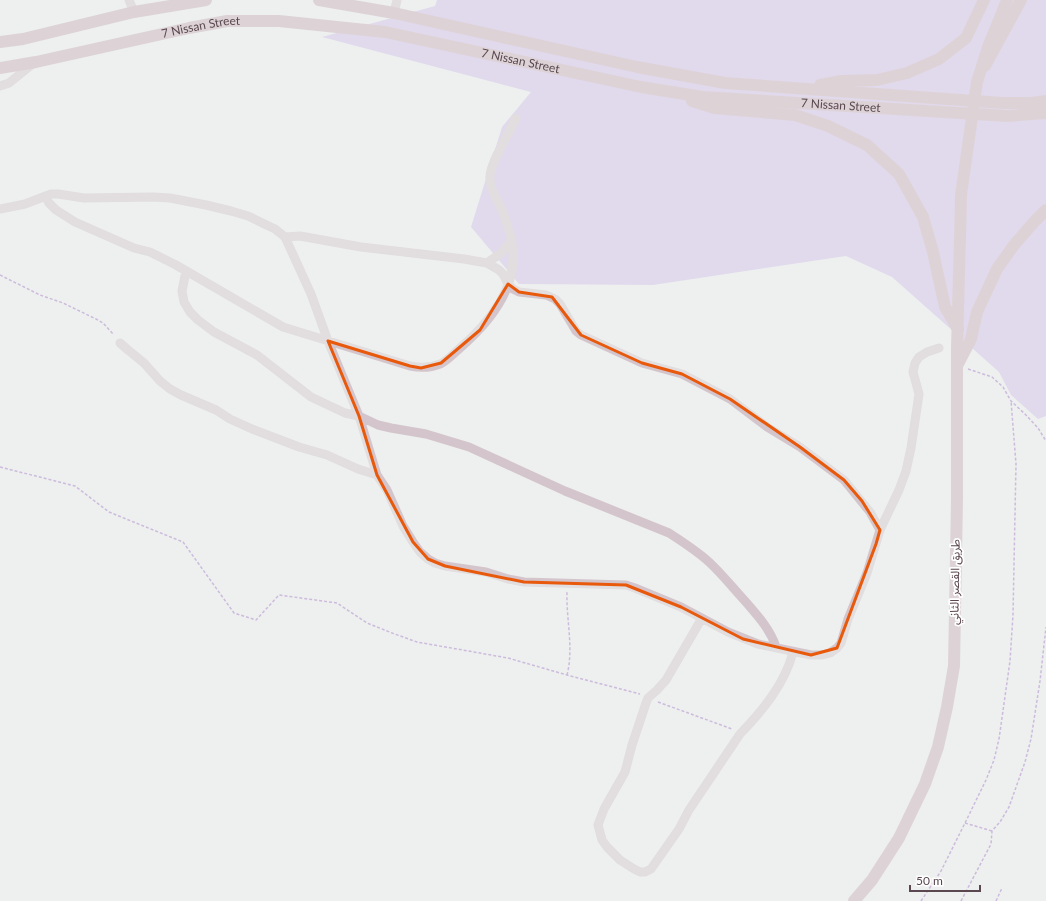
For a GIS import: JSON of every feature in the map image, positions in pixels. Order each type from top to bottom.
[{"type":"main road","points":[[0,42],[23,39],[134,12],[206,0]]},
{"type":"main road","name":"7 Nissan Street","points":[[319,0],[394,13],[637,67],[725,83],[1003,103],[1046,102]]},
{"type":"main road","points":[[804,88],[841,81],[876,80],[892,77],[907,73],[938,59],[966,38],[984,0]]},
{"type":"main road","name":"طريق القصر الثاني","points":[[854,901],[872,880],[902,831],[925,784],[938,747],[947,707],[954,666],[957,500],[957,365],[961,195],[977,82],[988,46],[1008,8],[1021,0]]},
{"type":"main road","name":"7 Nissan Street","points":[[0,68],[36,62],[182,29],[227,21],[279,21],[385,32],[641,87],[703,97],[1007,116],[1046,113]]},
{"type":"main road","points":[[641,87],[714,108],[795,116],[828,126],[867,145],[899,174],[924,217],[945,307],[958,329]]},
{"type":"main road","points":[[1031,103],[1046,97]]},
{"type":"main road","points":[[957,365],[971,339],[977,312],[997,269],[1014,244],[1046,210]]},
{"type":"street","points":[[129,0],[134,12]]},
{"type":"street","points":[[394,13],[397,0]]},
{"type":"street","points":[[0,86],[9,83],[36,62]]},
{"type":"street","points":[[45,196],[56,210],[75,222],[134,248],[150,252],[176,264],[277,324],[298,332],[421,368],[442,363],[480,330],[492,315],[505,293],[513,261],[512,242],[504,214],[493,193],[490,181],[493,163],[516,118]]},
{"type":"street","points":[[0,209],[25,204],[51,194],[84,198],[137,196],[170,198],[206,205],[248,216],[264,222],[285,236],[311,294],[328,341],[359,416],[378,475],[388,490],[403,526],[412,542],[428,559],[445,566],[486,572],[524,582],[626,585],[691,612],[743,639],[793,652],[811,655],[830,653],[838,648],[841,643],[848,619],[869,566],[880,530],[899,490],[906,471],[919,394],[913,372],[915,363],[919,357],[927,352],[939,348]]},
{"type":"street","points":[[285,236],[300,236],[361,247],[464,259],[487,264],[499,270],[503,274],[508,284],[519,292],[552,297],[560,304],[571,324],[581,335],[642,363],[682,374],[730,400],[766,427],[800,448],[844,480],[870,512],[880,530]]},
{"type":"street","points":[[487,264],[512,242]]},
{"type":"street","points":[[186,271],[182,291],[184,302],[190,312],[214,332],[257,355],[311,397],[345,413],[359,416],[384,426],[426,434],[470,447],[564,491],[669,533],[709,562],[726,580],[767,628],[776,647]]},
{"type":"street","points":[[120,343],[144,363],[160,381],[181,395],[216,410],[230,419],[252,429],[321,453],[358,469],[378,475]]},
{"type":"street","points":[[702,618],[666,680],[658,690],[648,698],[632,745],[625,772],[604,809],[598,825],[602,840],[607,847],[620,860],[640,872],[645,872],[651,869],[657,862],[661,852],[679,829],[689,810],[740,734],[782,682],[790,664],[793,652]]},
{"type":"path","points":[[0,275],[40,296],[63,303],[96,319],[103,323],[120,343]]},
{"type":"path","points":[[957,365],[992,377],[1003,387],[1011,401],[1038,428],[1046,441]]},
{"type":"path","points":[[920,901],[941,871],[965,823],[994,760],[999,739],[1010,661],[1013,615],[1016,464],[1011,401]]},
{"type":"path","points":[[0,467],[75,486],[109,512],[183,542],[234,613],[256,620],[279,595],[338,603],[367,623],[411,640],[508,658],[567,676],[615,687],[643,695],[715,722],[737,731],[740,734]]},
{"type":"path","points":[[567,583],[567,620],[570,650],[567,676]]},
{"type":"path","points":[[961,901],[991,844],[992,831],[1009,808],[1025,762],[1031,739],[1040,681],[1046,627]]},
{"type":"path","points":[[965,823],[992,831]]},
{"type":"path","points":[[996,901],[1002,888]]},
{"type":"highlighted area","points":[[508,284],[519,292],[552,297],[581,335],[642,363],[682,374],[730,399],[800,447],[844,480],[862,501],[880,530],[876,544],[837,648],[811,655],[743,639],[681,607],[626,585],[524,582],[445,566],[428,559],[413,542],[377,475],[359,416],[328,341],[410,366],[421,368],[441,363],[480,330]]},
{"type":"shaded area","points":[[437,0],[1046,0],[1046,416],[1038,419],[1011,395],[999,372],[892,277],[846,256],[653,285],[519,284],[471,227],[502,127],[531,92],[322,37],[435,6]]}]
